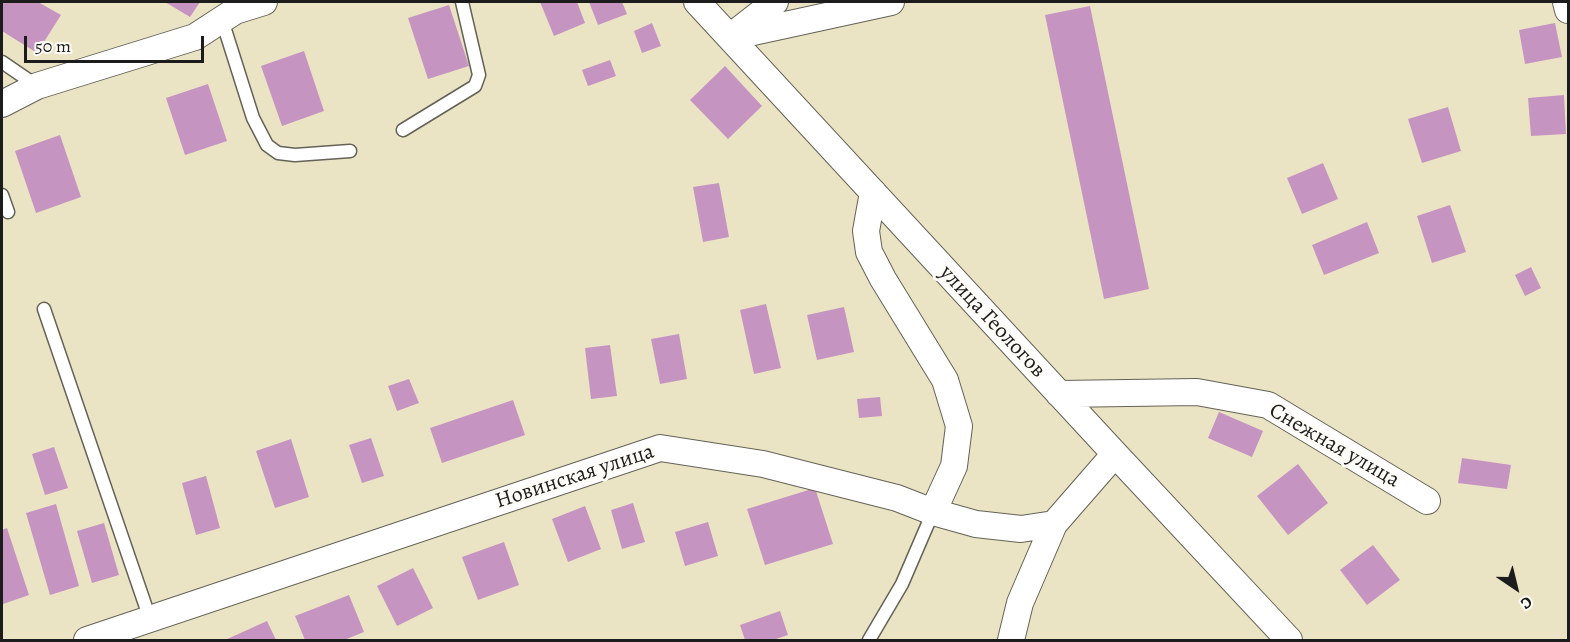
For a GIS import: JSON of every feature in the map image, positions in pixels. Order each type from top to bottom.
[{"type":"street","points":[[2,104],[37,86],[195,37],[235,11],[264,2]]},
{"type":"street","name":"улица Геологов","points":[[697,2],[1289,640]]},
{"type":"street","points":[[730,37],[775,2]]},
{"type":"street","points":[[730,37],[891,2]]},
{"type":"street","points":[[1566,2],[1569,10]]},
{"type":"street","points":[[873,192],[866,231],[869,252],[945,380],[959,426],[954,466],[933,512]]},
{"type":"street","name":"Снежная улица","points":[[1059,394],[1197,392],[1268,405],[1427,501]]},
{"type":"street","name":"Новинская улица","points":[[87,640],[660,448],[763,464],[897,498],[933,512],[976,524],[1021,529],[1054,524]]},
{"type":"street","points":[[1011,640],[1020,603],[1054,524],[1114,454]]},
{"type":"lane","points":[[403,130],[475,86],[479,75],[462,2]]},
{"type":"lane","points":[[222,20],[253,118],[267,145],[278,153],[295,155],[350,152]]},
{"type":"lane","points":[[2,62],[37,86]]},
{"type":"lane","points":[[2,195],[8,212]]},
{"type":"lane","points":[[44,309],[150,619]]},
{"type":"lane","points":[[869,640],[902,584],[933,512]]},
{"type":"building","points":[[2,2],[38,2],[61,15],[37,53],[2,31]]},
{"type":"building","points":[[165,2],[200,2],[190,17]]},
{"type":"building","points":[[540,2],[577,2],[585,23],[554,36]]},
{"type":"building","points":[[589,2],[622,2],[627,14],[598,25]]},
{"type":"building","points":[[449,5],[469,66],[428,79],[408,18]]},
{"type":"building","points":[[1090,6],[1149,289],[1104,299],[1045,15]]},
{"type":"building","points":[[652,23],[661,46],[642,53],[634,31]]},
{"type":"building","points":[[1555,23],[1562,57],[1525,64],[1519,30]]},
{"type":"building","points":[[304,51],[324,111],[282,126],[261,66]]},
{"type":"building","points":[[610,60],[616,76],[588,86],[582,70]]},
{"type":"building","points":[[725,66],[762,106],[728,139],[690,100]]},
{"type":"building","points":[[208,84],[227,141],[185,155],[166,98]]},
{"type":"building","points":[[1564,95],[1566,134],[1531,136],[1528,98]]},
{"type":"building","points":[[1448,107],[1461,151],[1422,163],[1408,119]]},
{"type":"building","points":[[60,135],[81,197],[36,213],[15,151]]},
{"type":"building","points":[[1323,163],[1338,199],[1302,214],[1287,178]]},
{"type":"building","points":[[719,183],[729,237],[703,242],[693,187]]},
{"type":"building","points":[[1450,205],[1466,252],[1432,263],[1417,216]]},
{"type":"building","points":[[1367,222],[1379,253],[1324,275],[1312,245]]},
{"type":"building","points":[[1531,267],[1541,288],[1525,296],[1515,275]]},
{"type":"building","points":[[766,304],[781,368],[754,374],[740,310]]},
{"type":"building","points":[[844,307],[854,352],[817,360],[807,315]]},
{"type":"building","points":[[679,334],[687,379],[660,384],[651,339]]},
{"type":"building","points":[[610,345],[617,396],[591,399],[585,348]]},
{"type":"building","points":[[409,379],[419,403],[397,411],[388,386]]},
{"type":"building","points":[[880,397],[882,416],[859,418],[857,399]]},
{"type":"building","points":[[513,400],[525,435],[442,463],[430,428]]},
{"type":"building","points":[[1219,412],[1263,431],[1252,457],[1208,438]]},
{"type":"building","points":[[371,438],[384,476],[362,483],[349,445]]},
{"type":"building","points":[[291,439],[309,497],[275,508],[256,451]]},
{"type":"building","points":[[54,447],[68,488],[45,495],[32,454]]},
{"type":"building","points":[[1462,458],[1511,465],[1507,489],[1458,483]]},
{"type":"building","points":[[1298,464],[1328,503],[1288,535],[1257,496]]},
{"type":"building","points":[[206,476],[220,528],[196,535],[182,483]]},
{"type":"building","points":[[815,488],[833,544],[765,565],[747,509]]},
{"type":"building","points":[[633,503],[645,542],[622,549],[611,510]]},
{"type":"building","points":[[56,504],[79,586],[50,595],[26,513]]},
{"type":"building","points":[[585,506],[601,549],[568,562],[552,519]]},
{"type":"building","points":[[708,522],[718,556],[685,566],[675,532]]},
{"type":"building","points":[[104,523],[119,575],[92,583],[77,531]]},
{"type":"building","points":[[7,528],[29,595],[3,604],[2,530]]},
{"type":"building","points":[[504,542],[519,585],[478,600],[462,557]]},
{"type":"building","points":[[1373,545],[1400,580],[1367,605],[1340,570]]},
{"type":"building","points":[[413,568],[433,608],[397,626],[377,586]]},
{"type":"building","points":[[349,595],[364,632],[344,640],[305,640],[295,616]]},
{"type":"building","points":[[780,611],[788,635],[773,640],[745,640],[740,625]]},
{"type":"building","points":[[267,621],[276,640],[225,640]]}]
